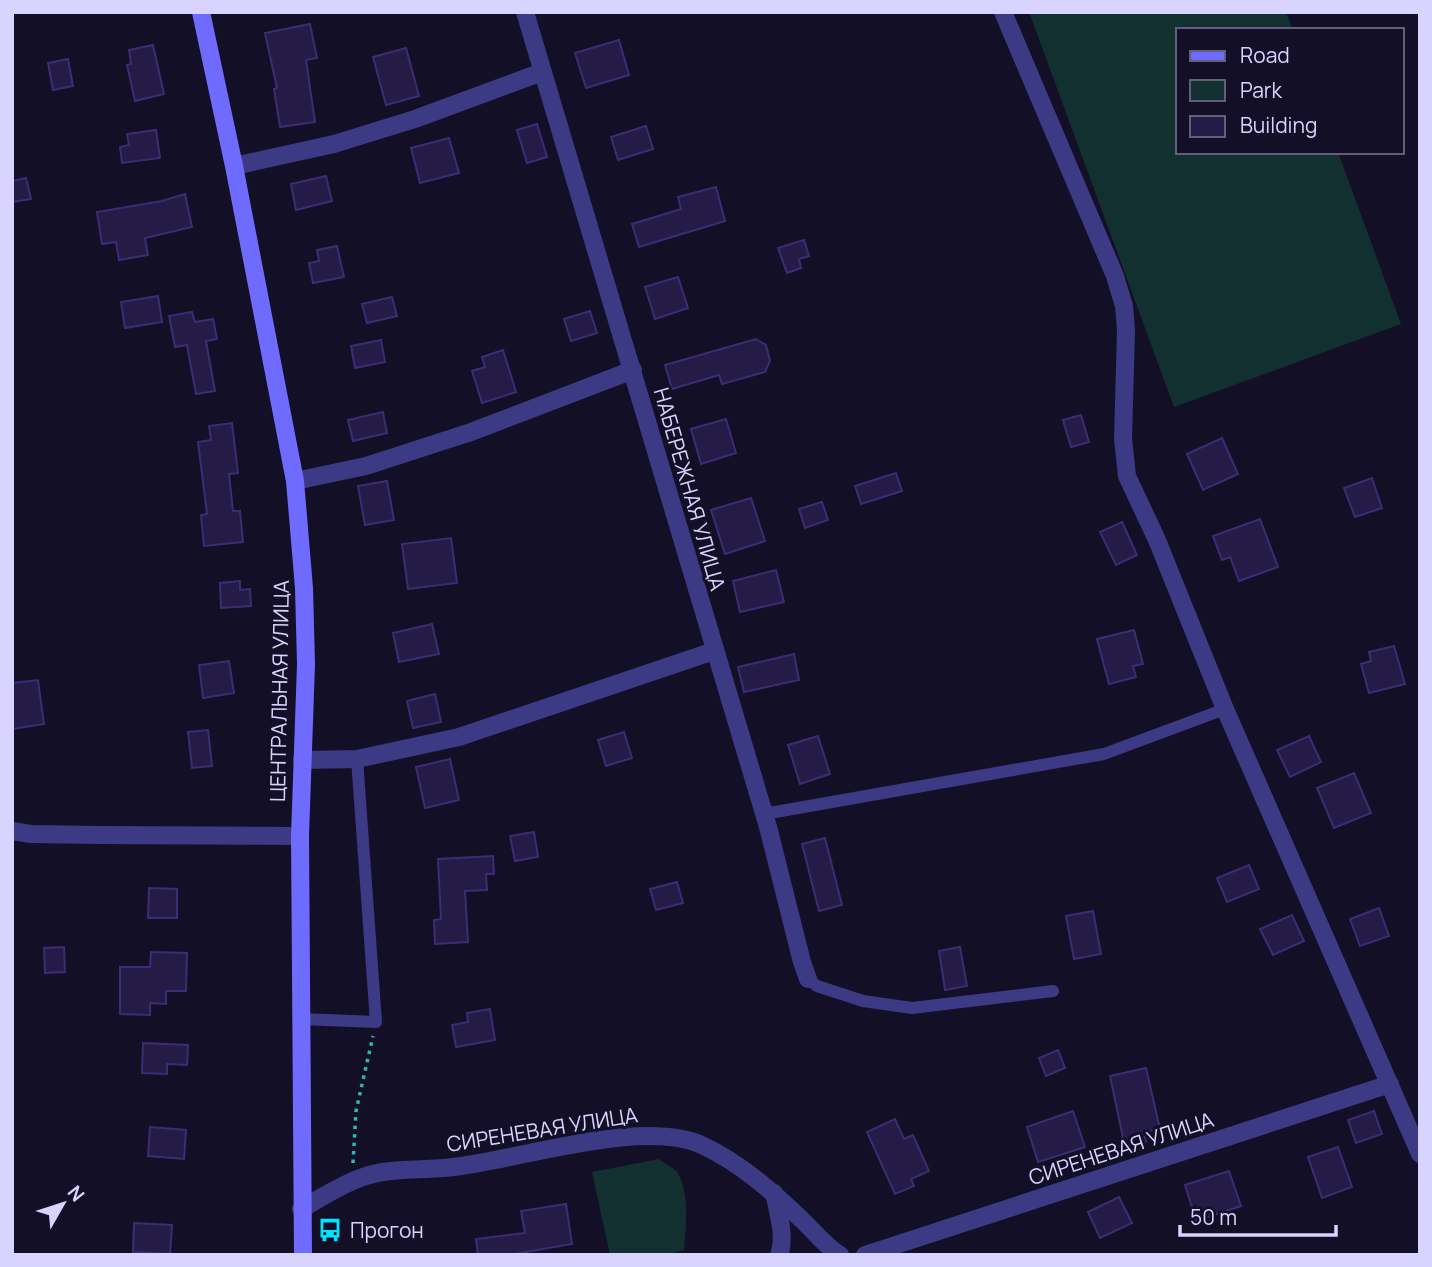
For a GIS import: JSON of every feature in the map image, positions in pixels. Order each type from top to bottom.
[{"type":"main road","name":"ЦЕНТРАЛЬНАЯ УЛИЦА","points":[[201,12],[295,481],[305,600],[306,664],[300,836],[303,1255]]},
{"type":"street","name":"НАБЕРЕЖНАЯ УЛИЦА","points":[[525,12],[764,814],[808,979]]},
{"type":"street","points":[[1003,12],[1115,276],[1124,306],[1126,330],[1123,439],[1126,476],[1157,540],[1226,709],[1420,1154]]},
{"type":"street","points":[[234,166],[334,144],[415,119],[542,72]]},
{"type":"street","points":[[295,481],[366,466],[471,432],[633,370]]},
{"type":"street","points":[[302,760],[357,759],[459,737],[714,651]]},
{"type":"street","points":[[12,831],[86,835],[300,836]]},
{"type":"street","name":"СИРЕНЕВАЯ УЛИЦА","points":[[865,1255],[1391,1084]]},
{"type":"street","name":"СИРЕНЕВАЯ УЛИЦА","points":[[302,1209],[362,1177],[392,1171],[454,1167],[652,1135],[681,1137],[704,1146],[756,1178],[817,1233],[833,1252]]},
{"type":"street","points":[[774,1194],[780,1226],[779,1255]]},
{"type":"lane","points":[[764,814],[1104,754],[1226,709]]},
{"type":"lane","points":[[301,1019],[376,1022],[357,759]]},
{"type":"lane","points":[[808,979],[817,986],[863,1001],[912,1007],[1053,991]]},
{"type":"path","points":[[352,1182],[356,1111],[376,1022]]},
{"type":"green space","points":[[1029,12],[1286,12],[1292,28],[1176,28],[1176,154],[1339,154],[1401,324],[1174,407]]},
{"type":"green space","points":[[659,1159],[677,1172],[684,1189],[684,1250],[663,1255],[610,1255],[592,1172]]},
{"type":"building","points":[[310,24],[317,58],[306,60],[315,122],[280,127],[274,89],[277,88],[265,33]]},
{"type":"building","points":[[619,40],[629,75],[586,88],[575,53]]},
{"type":"building","points":[[153,45],[164,94],[135,101],[127,65],[131,64],[129,50]]},
{"type":"building","points":[[406,48],[419,96],[386,105],[373,57]]},
{"type":"building","points":[[68,59],[73,86],[53,90],[48,63]]},
{"type":"building","points":[[537,124],[547,157],[527,163],[517,130]]},
{"type":"building","points":[[646,126],[653,149],[618,160],[611,137]]},
{"type":"building","points":[[156,130],[160,158],[122,163],[120,147],[129,145],[127,134]]},
{"type":"building","points":[[449,138],[459,173],[420,183],[411,148]]},
{"type":"building","points":[[326,176],[332,201],[296,210],[291,184]]},
{"type":"building","points":[[26,178],[31,199],[12,202],[12,181]]},
{"type":"building","points":[[716,187],[725,221],[639,247],[632,224],[681,209],[678,197]]},
{"type":"building","points":[[185,194],[192,227],[145,238],[148,255],[119,260],[116,242],[102,244],[97,212],[162,201]]},
{"type":"building","points":[[804,240],[809,256],[799,259],[801,268],[787,273],[778,248]]},
{"type":"building","points":[[337,246],[344,277],[313,283],[309,263],[319,261],[317,250]]},
{"type":"building","points":[[678,277],[688,308],[655,319],[645,287]]},
{"type":"building","points":[[158,296],[162,322],[125,328],[121,302]]},
{"type":"building","points":[[392,297],[397,316],[367,323],[362,304]]},
{"type":"building","points":[[590,311],[597,333],[571,341],[564,319]]},
{"type":"building","points":[[192,312],[195,322],[213,319],[217,339],[206,341],[215,391],[196,394],[187,345],[175,347],[169,316]]},
{"type":"building","points":[[756,339],[766,345],[770,361],[765,372],[722,384],[719,375],[672,389],[665,365]]},
{"type":"building","points":[[381,340],[385,362],[355,368],[351,346]]},
{"type":"building","points":[[503,350],[516,392],[482,403],[472,371],[485,367],[482,357]]},
{"type":"building","points":[[383,412],[387,433],[353,441],[348,420]]},
{"type":"building","points":[[1081,415],[1089,442],[1071,447],[1063,420]]},
{"type":"building","points":[[726,419],[736,453],[701,464],[691,429]]},
{"type":"building","points":[[232,423],[238,473],[229,474],[233,511],[240,511],[243,542],[204,546],[201,515],[207,514],[198,442],[211,440],[209,426]]},
{"type":"building","points":[[1222,438],[1238,474],[1203,490],[1187,454]]},
{"type":"building","points":[[896,473],[902,491],[861,504],[855,486]]},
{"type":"building","points":[[1372,478],[1382,508],[1355,517],[1344,488]]},
{"type":"building","points":[[387,481],[394,520],[365,525],[358,486]]},
{"type":"building","points":[[751,498],[765,541],[725,554],[711,510]]},
{"type":"building","points":[[822,502],[828,520],[805,528],[799,509]]},
{"type":"building","points":[[1260,519],[1278,567],[1239,581],[1230,557],[1222,560],[1213,536]]},
{"type":"building","points":[[1122,522],[1137,555],[1116,565],[1100,532]]},
{"type":"building","points":[[451,538],[457,583],[408,589],[402,544]]},
{"type":"building","points":[[776,570],[784,602],[740,612],[733,581]]},
{"type":"building","points":[[240,581],[240,590],[250,589],[251,606],[221,608],[220,583]]},
{"type":"building","points":[[432,624],[439,654],[399,662],[393,633]]},
{"type":"building","points":[[1134,630],[1143,664],[1133,666],[1136,677],[1109,684],[1097,639]]},
{"type":"building","points":[[1394,646],[1405,684],[1369,693],[1361,664],[1371,661],[1369,652]]},
{"type":"building","points":[[794,654],[799,680],[744,692],[738,667]]},
{"type":"building","points":[[229,661],[234,693],[203,698],[199,665]]},
{"type":"building","points":[[38,680],[44,724],[12,729],[12,683]]},
{"type":"building","points":[[435,694],[441,722],[413,728],[407,701]]},
{"type":"building","points":[[208,730],[212,766],[192,768],[188,732]]},
{"type":"building","points":[[624,732],[632,758],[606,766],[598,740]]},
{"type":"building","points":[[818,736],[830,774],[800,784],[788,745]]},
{"type":"building","points":[[1309,736],[1321,762],[1290,777],[1277,750]]},
{"type":"building","points":[[450,759],[459,800],[425,808],[416,767]]},
{"type":"building","points":[[1354,773],[1371,813],[1334,828],[1317,788]]},
{"type":"building","points":[[534,832],[538,857],[515,861],[510,836]]},
{"type":"building","points":[[825,838],[842,905],[819,911],[802,844]]},
{"type":"building","points":[[493,856],[494,874],[486,874],[487,890],[465,891],[468,942],[435,944],[434,920],[441,919],[438,859]]},
{"type":"building","points":[[1249,865],[1259,889],[1227,902],[1217,878]]},
{"type":"building","points":[[677,882],[683,903],[656,910],[650,889]]},
{"type":"building","points":[[149,888],[177,889],[177,918],[148,918]]},
{"type":"building","points":[[1379,908],[1389,936],[1360,946],[1350,919]]},
{"type":"building","points":[[1093,911],[1101,954],[1074,959],[1066,916]]},
{"type":"building","points":[[1292,915],[1304,941],[1273,955],[1260,929]]},
{"type":"building","points":[[64,947],[65,972],[45,973],[44,948]]},
{"type":"building","points":[[960,947],[967,986],[945,990],[939,951]]},
{"type":"building","points":[[151,952],[187,953],[186,991],[166,991],[166,1004],[150,1003],[150,1015],[120,1014],[120,967],[150,967]]},
{"type":"building","points":[[490,1009],[495,1040],[456,1047],[452,1025],[468,1022],[467,1013]]},
{"type":"building","points":[[143,1043],[188,1045],[187,1065],[167,1064],[167,1074],[142,1073]]},
{"type":"building","points":[[1058,1050],[1065,1068],[1046,1076],[1039,1058]]},
{"type":"building","points":[[1146,1068],[1160,1129],[1144,1132],[1146,1142],[1125,1147],[1110,1076]]},
{"type":"building","points":[[1073,1111],[1085,1147],[1038,1162],[1027,1127]]},
{"type":"building","points":[[1374,1111],[1382,1134],[1356,1143],[1348,1120]]},
{"type":"building","points":[[895,1119],[904,1139],[913,1135],[929,1171],[911,1179],[914,1186],[895,1194],[867,1132]]},
{"type":"building","points":[[150,1127],[186,1130],[184,1159],[148,1156]]},
{"type":"building","points":[[1338,1147],[1352,1187],[1322,1198],[1308,1157]]},
{"type":"building","points":[[1229,1171],[1241,1206],[1196,1221],[1185,1185]]},
{"type":"building","points":[[1119,1197],[1132,1223],[1100,1238],[1088,1212]]},
{"type":"building","points":[[566,1204],[572,1244],[509,1255],[478,1255],[476,1239],[525,1233],[521,1211]]},
{"type":"building","points":[[134,1223],[172,1225],[170,1254],[133,1252]]},
{"type":"place","name":"Прогон","points":[[330,1230]]}]
